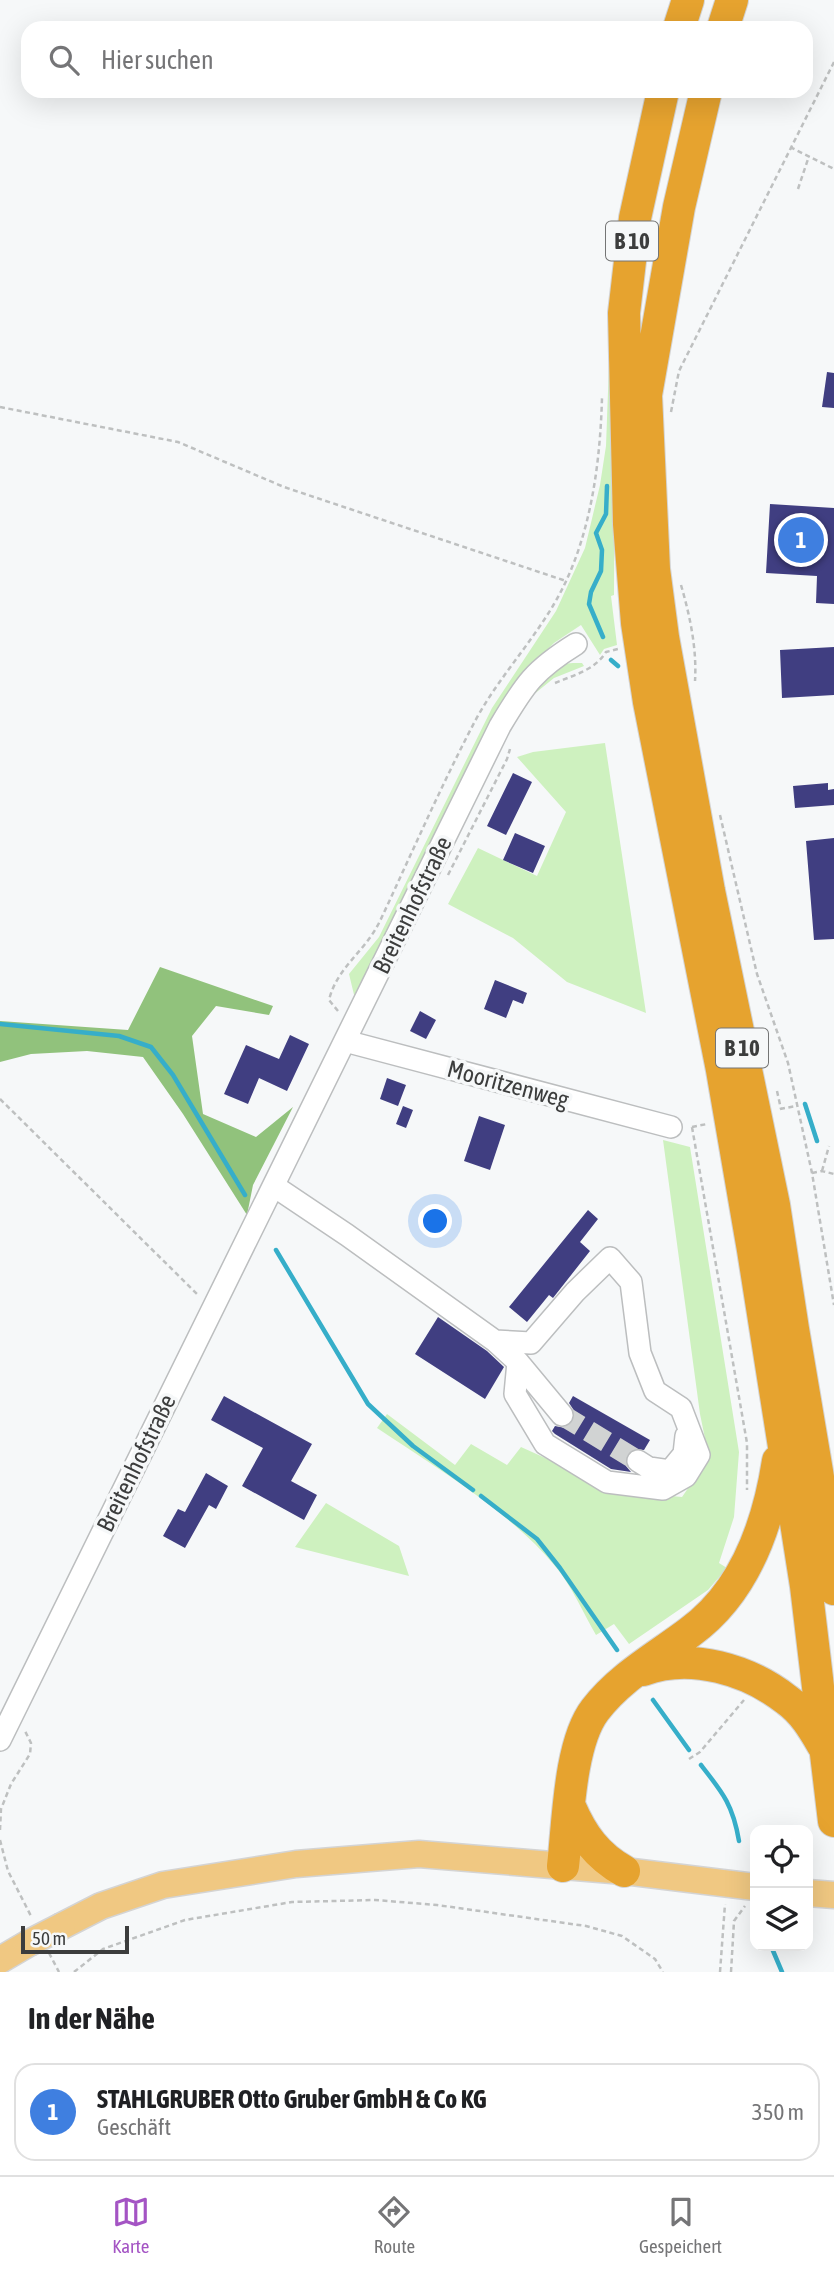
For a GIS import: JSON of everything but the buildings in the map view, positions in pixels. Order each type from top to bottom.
[{"type":"highway","points":[[681,21],[688,0]]},
{"type":"highway","points":[[705,21],[712,0]]},
{"type":"highway","points":[[725,21],[732,0]]},
{"type":"highway","name":"B 10","points":[[661,98],[635,218],[624,313],[663,637],[709,891],[774,1205],[793,1329],[830,1524],[834,1589]]},
{"type":"highway","name":"B 10","points":[[682,98],[651,232],[636,400],[629,524],[638,623],[649,702],[722,1070],[783,1432],[809,1610],[834,1821]]},
{"type":"highway","points":[[636,400],[704,98]]},
{"type":"highway","points":[[563,1866],[574,1767],[581,1739],[594,1711],[629,1675],[693,1630],[726,1596],[756,1548],[772,1500],[783,1432]]},
{"type":"highway","points":[[629,1675],[657,1665],[704,1664],[755,1679],[789,1701],[812,1726],[827,1753]]},
{"type":"highway","points":[[569,1807],[590,1844],[606,1861],[624,1871]]},
{"type":"main road","points":[[0,1960],[101,1906],[163,1885],[296,1864],[419,1854],[624,1871],[726,1883],[749,1897]]},
{"type":"main road","points":[[813,1893],[834,1895]]},
{"type":"street","name":"Breitenhofstraße","points":[[0,1740],[500,726],[530,678],[548,661],[576,644]]},
{"type":"street","name":"Mooritzenweg","points":[[345,1041],[682,1127]]},
{"type":"street","points":[[274,1186],[495,1341],[517,1362],[562,1415]]},
{"type":"street","points":[[495,1341],[531,1343],[575,1292],[610,1258],[631,1282],[640,1353],[654,1391],[681,1408],[699,1455],[686,1476],[663,1489],[607,1482],[545,1444],[515,1394],[517,1362]]},
{"type":"street","points":[[638,1461],[649,1468],[670,1471],[684,1454],[688,1422]]},
{"type":"path","points":[[355,1022],[340,1014],[329,1000],[333,982],[373,936],[474,722],[503,675],[554,604],[566,581],[590,505],[601,437],[636,400],[679,371],[834,62]]},
{"type":"path","points":[[790,147],[834,169]]},
{"type":"path","points":[[798,188],[809,156]]},
{"type":"path","points":[[0,407],[178,442],[284,487],[566,581]]},
{"type":"path","points":[[678,575],[689,610],[696,666],[695,689]]},
{"type":"path","points":[[547,688],[590,668],[601,660],[606,652],[623,648]]},
{"type":"path","points":[[447,876],[508,759],[511,746]]},
{"type":"path","points":[[718,804],[757,974],[788,1063],[834,1305]]},
{"type":"path","points":[[777,1091],[780,1109],[796,1106]]},
{"type":"path","points":[[0,1099],[204,1302],[213,1306]]},
{"type":"path","points":[[682,1127],[747,1443],[747,1492]]},
{"type":"path","points":[[822,1171],[829,1146]]},
{"type":"path","points":[[811,1173],[822,1171],[834,1174]]},
{"type":"path","points":[[690,1759],[742,1703]]},
{"type":"path","points":[[0,1840],[8,1871],[37,1938],[59,1972]]},
{"type":"path","points":[[720,1972],[726,1883]]},
{"type":"path","points":[[731,1972],[734,1921],[749,1897]]},
{"type":"path","points":[[74,1972],[103,1949],[186,1920],[292,1902],[375,1900],[437,1905],[586,1926],[622,1936],[655,1959],[663,1972]]},
{"type":"green space","points":[[611,309],[615,383],[614,595],[611,596],[617,645],[604,649],[600,655],[581,625],[554,643],[524,673],[356,1003],[349,974],[379,937],[492,708],[556,611],[585,548],[606,446]]},
{"type":"green space","points":[[582,663],[584,666],[554,678],[533,695],[531,692],[561,664]]},
{"type":"green space","points":[[605,743],[646,1013],[567,982],[513,938],[448,904],[478,848],[537,876],[566,812],[517,757],[533,752]]},
{"type":"green space","points":[[160,967],[273,1006],[269,1015],[216,1006],[192,1036],[203,1114],[256,1137],[293,1107],[253,1185],[247,1215],[143,1057],[87,1051],[31,1054],[0,1062],[0,1021],[128,1030]]},
{"type":"green space","points":[[663,1140],[690,1147],[739,1452],[734,1517],[719,1563],[727,1568],[708,1590],[629,1644],[614,1624],[596,1635],[561,1574],[517,1527],[471,1491],[377,1428],[387,1414],[455,1465],[471,1444],[507,1465],[521,1447],[618,1491],[682,1497],[709,1458],[700,1414]]},
{"type":"green space","points":[[326,1503],[399,1546],[409,1576],[295,1547]]},
{"type":"waterway","points":[[603,637],[589,604],[591,592],[601,571],[602,550],[596,533],[606,514],[607,486]]},
{"type":"waterway","points":[[611,660],[618,666]]},
{"type":"waterway","points":[[0,1024],[119,1036],[151,1047],[173,1075],[245,1195]]},
{"type":"waterway","points":[[805,1104],[817,1141]]},
{"type":"waterway","points":[[276,1250],[368,1404],[413,1446],[473,1490]]},
{"type":"waterway","points":[[481,1496],[537,1539],[617,1650]]},
{"type":"waterway","points":[[653,1700],[689,1750]]},
{"type":"waterway","points":[[701,1765],[726,1800],[734,1818],[739,1841]]},
{"type":"waterway","points":[[773,1951],[782,1972]]},
{"type":"tunnel","points":[[562,1415],[638,1461]]},
{"type":"place","name":"STAHLGRUBER Otto Gruber GmbH & Co KG","points":[[801,540]]}]
